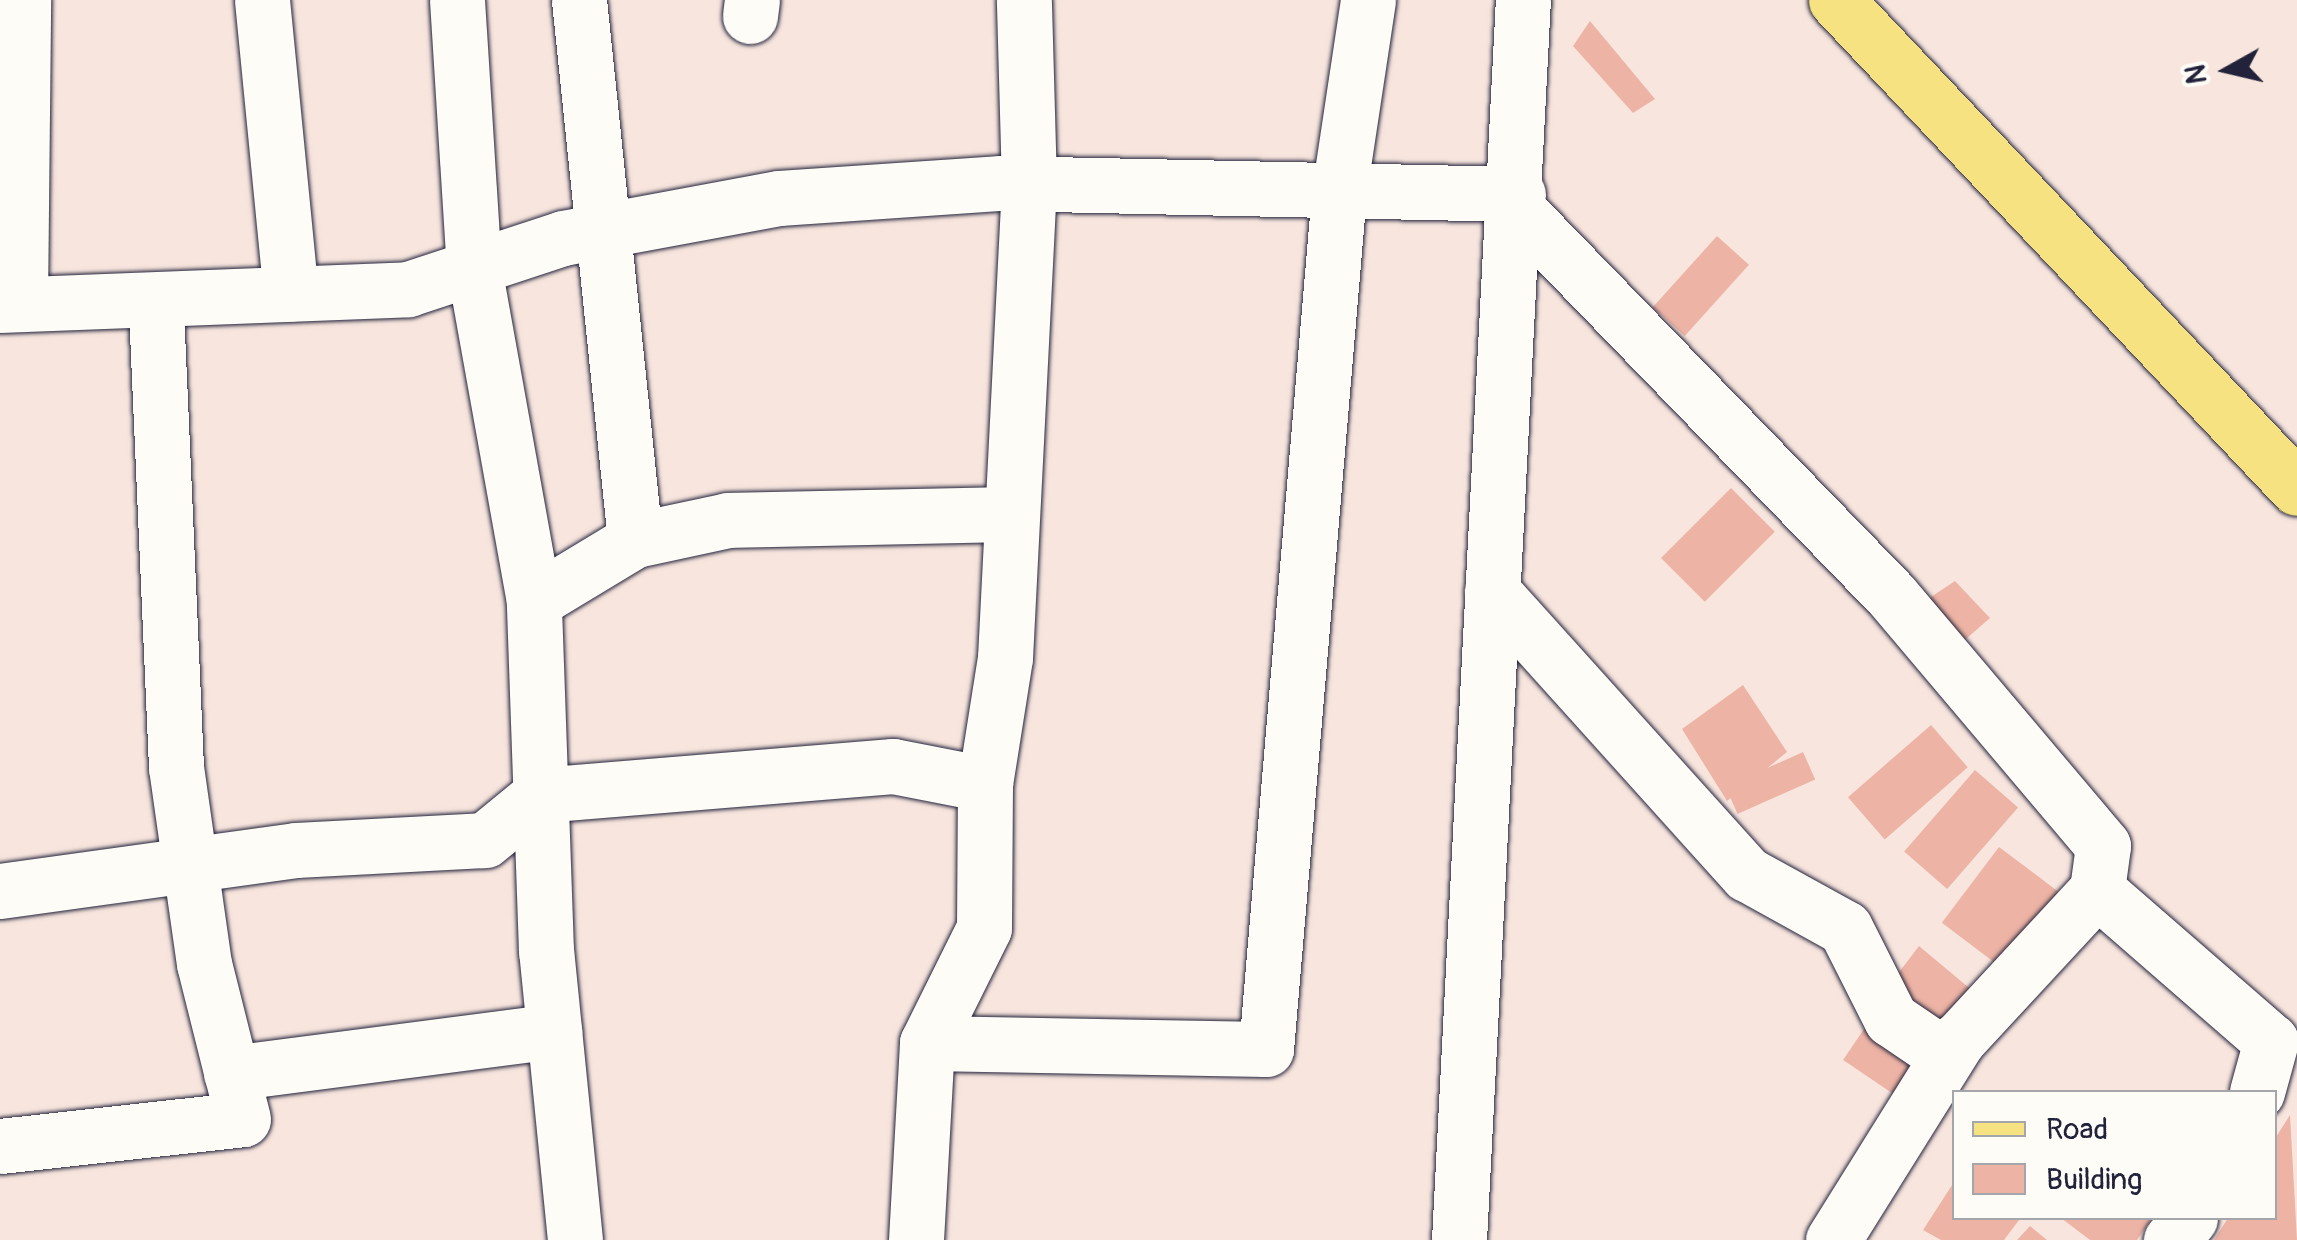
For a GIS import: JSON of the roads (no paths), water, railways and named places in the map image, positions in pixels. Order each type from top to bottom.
[{"type":"main road","points":[[1836,0],[2297,488]]},
{"type":"street","points":[[23,0],[10,305],[408,289],[604,234],[778,198],[1030,184],[1517,201],[1892,596],[2104,846],[2096,890],[1958,1040],[1832,1240]]},
{"type":"street","points":[[262,0],[291,294]]},
{"type":"street","points":[[458,0],[474,268],[534,601],[540,795],[554,1031],[575,1240]]},
{"type":"street","points":[[579,0],[635,540]]},
{"type":"street","points":[[916,1240],[927,1043],[984,928],[985,784],[1005,658],[1006,514],[1030,184],[1024,0]]},
{"type":"street","points":[[927,1043],[1266,1049],[1339,192],[1368,0]]},
{"type":"street","points":[[1459,1240],[1492,591],[1496,426],[1517,201],[1523,0]]},
{"type":"street","points":[[0,1146],[243,1120],[190,863],[166,639],[156,300]]},
{"type":"street","points":[[534,601],[635,540],[728,520],[1006,514]]},
{"type":"street","points":[[1492,591],[1747,874],[1845,928],[1891,1019],[1938,1051],[1958,1040]]},
{"type":"street","points":[[0,891],[190,863],[486,840],[540,795],[893,766],[985,784]]},
{"type":"street","points":[[2096,890],[2275,1050]]},
{"type":"street","points":[[231,1074],[554,1031]]},
{"type":"street","points":[[2171,1240],[2188,1220]]}]
